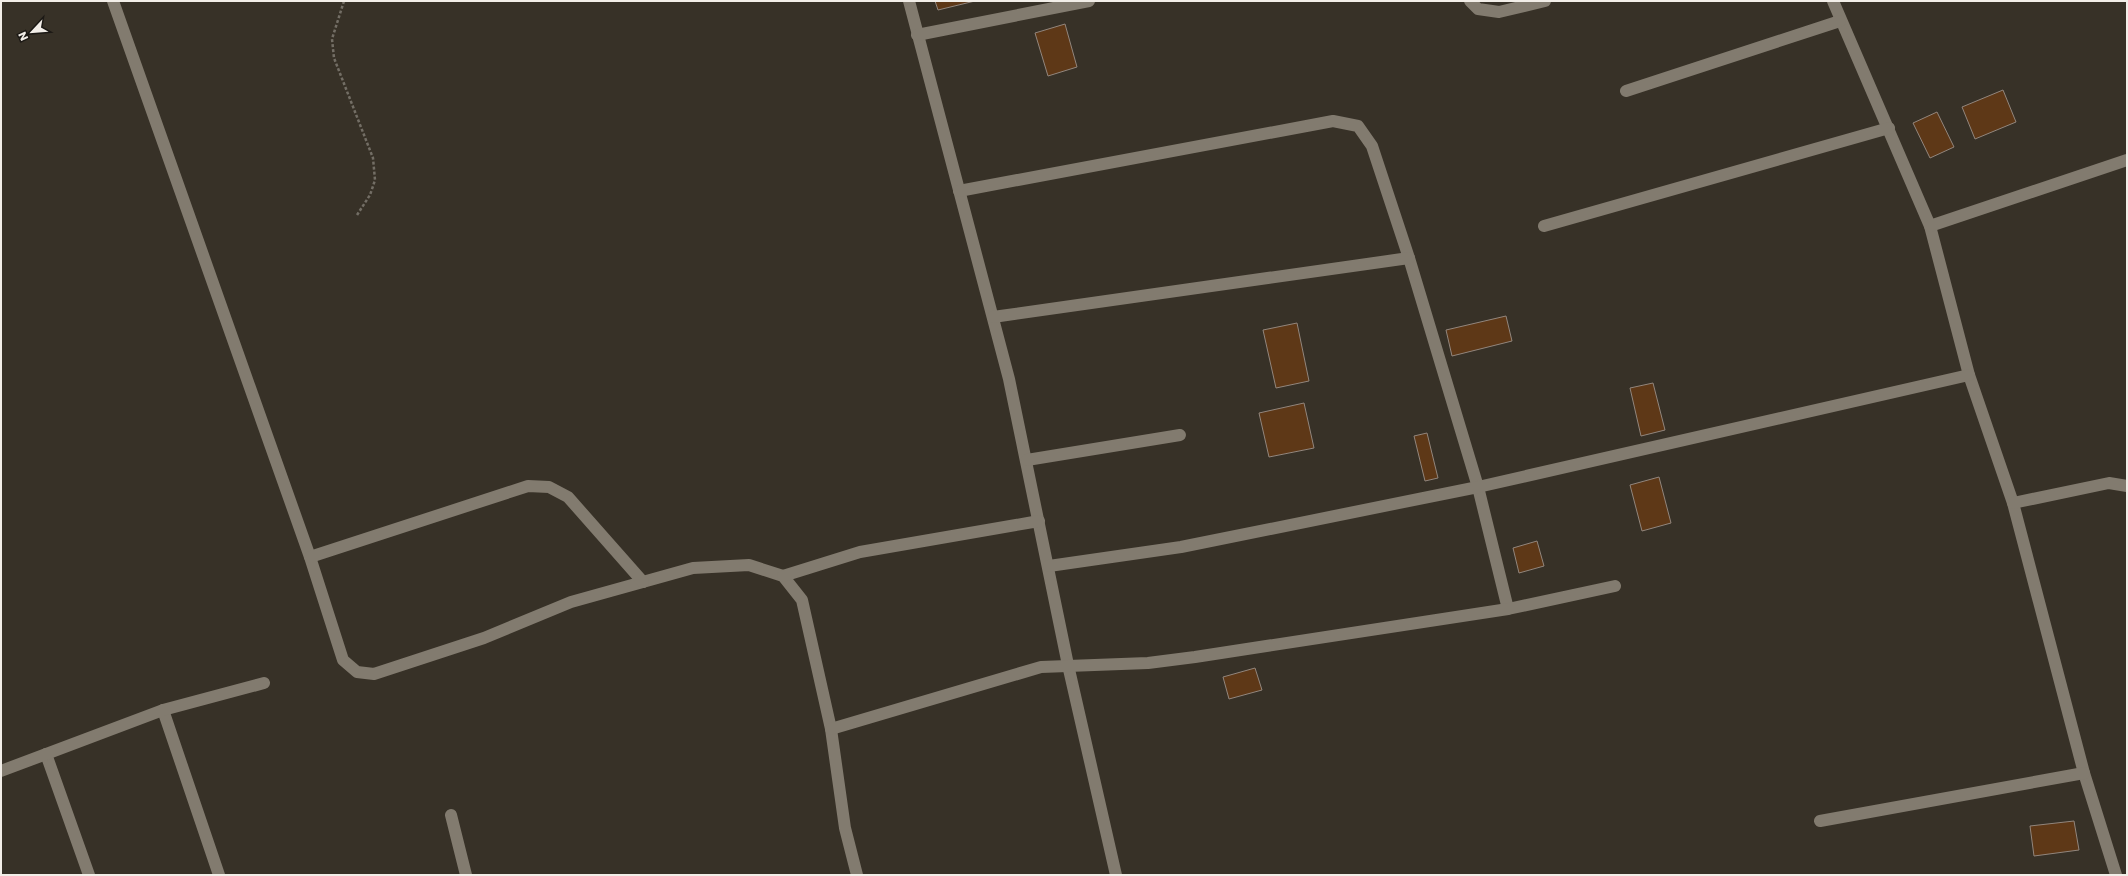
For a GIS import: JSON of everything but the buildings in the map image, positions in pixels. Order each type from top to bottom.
[{"type":"street","points":[[113,1],[310,557],[343,660],[357,672],[374,674],[484,638],[571,602],[693,568],[749,565],[783,576],[802,600],[831,729],[845,828],[857,875]]},
{"type":"street","points":[[909,1],[1009,379],[1049,566],[1068,665],[1116,875]]},
{"type":"street","points":[[917,35],[1089,1]]},
{"type":"street","points":[[1470,1],[1478,9],[1499,12],[1545,1]]},
{"type":"street","points":[[1833,1],[1840,21],[1930,226],[1969,375],[2013,503],[2084,773],[2116,875]]},
{"type":"street","points":[[1626,91],[1840,21]]},
{"type":"street","points":[[959,191],[1333,120],[1358,126],[1372,146],[1409,258],[1478,487],[1508,609]]},
{"type":"street","points":[[1544,226],[1888,128]]},
{"type":"street","points":[[1930,226],[2127,160]]},
{"type":"street","points":[[993,317],[1409,258]]},
{"type":"street","points":[[1049,566],[1181,547],[1478,487],[1969,375]]},
{"type":"street","points":[[1026,460],[1180,435]]},
{"type":"street","points":[[2013,503],[2109,483],[2127,486]]},
{"type":"street","points":[[310,557],[528,486],[549,487],[568,497],[643,582]]},
{"type":"street","points":[[783,576],[860,552],[1039,521]]},
{"type":"street","points":[[831,729],[1041,667],[1148,662],[1195,657],[1508,609],[1615,586]]},
{"type":"street","points":[[1,771],[163,710],[264,683]]},
{"type":"street","points":[[163,710],[219,875]]},
{"type":"street","points":[[46,754],[89,875]]},
{"type":"street","points":[[1820,821],[2084,773]]},
{"type":"street","points":[[451,815],[466,875]]},
{"type":"path","points":[[344,1],[332,39],[334,58],[374,158],[375,180],[370,195],[357,215]]}]
